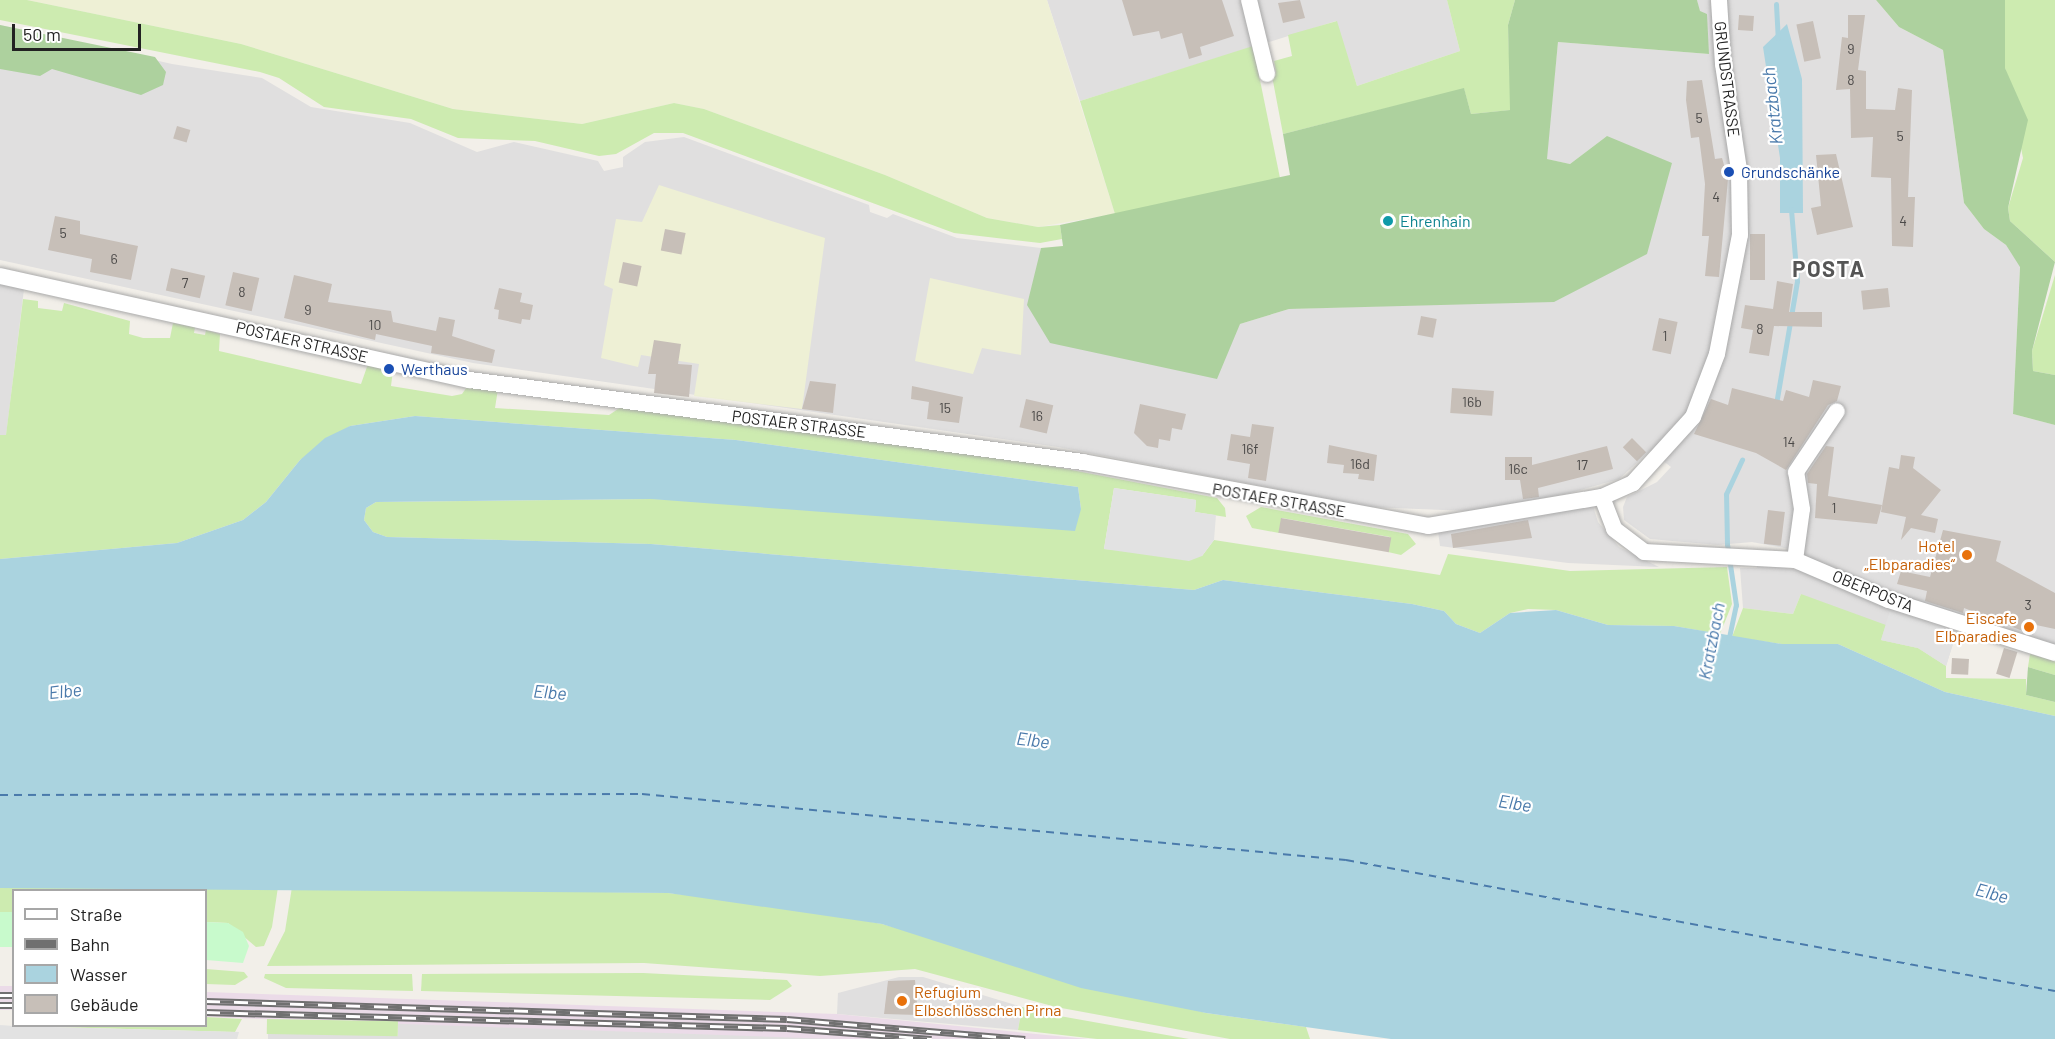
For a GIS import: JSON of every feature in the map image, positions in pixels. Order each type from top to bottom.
[{"type":"street","points":[[1248,0],[1267,74]]},
{"type":"street","name":"GRUNDSTRASSE","points":[[1680,436],[1717,354],[1740,235],[1739,170],[1723,64],[1719,0]]},
{"type":"street","name":"POSTAER STRASSE","points":[[0,276],[470,380],[1036,454],[1428,526],[1602,497],[1633,483],[1680,436]]},
{"type":"street","points":[[1795,560],[1802,509],[1796,482],[1805,452],[1837,411]]},
{"type":"street","name":"OBERPOSTA","points":[[1602,497],[1614,529],[1638,549],[1659,556],[1795,560],[1890,600],[2055,653]]},
{"type":"shaded area","points":[[1047,0],[1447,0],[1460,51],[1357,86],[1336,21],[1080,101]]},
{"type":"shaded area","points":[[1697,0],[1876,0],[1899,27],[1943,50],[1964,203],[1984,229],[2006,245],[2020,266],[2013,414],[2055,425],[2055,645],[1893,595],[1790,549],[1752,542],[1718,545],[1650,539],[1624,520],[1623,507],[1627,497],[1657,482],[1671,467],[1650,451],[1619,479],[1563,495],[1468,511],[1369,507],[1058,447],[473,363],[0,260],[0,25],[172,64],[262,78],[311,107],[410,123],[477,152],[514,142],[598,161],[604,171],[623,167],[623,157],[645,142],[684,137],[869,205],[870,212],[887,218],[893,214],[957,238],[1041,248],[1040,256],[1240,324],[1289,309],[1413,305],[1607,136],[1570,164],[1546,159],[1558,42],[1709,54]]},
{"type":"shaded area","points":[[0,284],[24,289],[6,436],[0,435]]},
{"type":"shaded area","points":[[1114,488],[1196,500],[1195,512],[1216,515],[1214,540],[1202,556],[1189,561],[1104,549]]},
{"type":"shaded area","points":[[1593,506],[1598,522],[1619,547],[1659,567],[1568,563],[1440,546],[1438,531]]},
{"type":"shaded area","points":[[1757,563],[1810,572],[1957,631],[1946,666],[1918,648],[1881,640],[1801,594],[1793,614],[1743,608],[1740,568],[1757,568]]},
{"type":"shaded area","points":[[1891,607],[1957,631],[1946,666],[1918,648],[1881,640]]},
{"type":"shaded area","points":[[899,977],[923,977],[1022,1007],[1018,1030],[837,1014],[838,993]]},
{"type":"shaded area","points":[[0,986],[12,986],[12,1010],[0,1010]]},
{"type":"shaded area","points":[[207,992],[837,1014],[1087,1039],[834,1039],[207,1017]]},
{"type":"shaded area","points":[[398,1021],[783,1034],[834,1039],[268,1039],[268,1032],[398,1036]]},
{"type":"shaded area","points":[[0,1025],[239,1032],[237,1039],[0,1039]]},
{"type":"green space","points":[[0,0],[27,0],[241,44],[453,109],[582,124],[674,103],[704,109],[885,175],[987,218],[1038,227],[1060,225],[1062,239],[1040,243],[954,233],[683,133],[654,133],[616,154],[599,156],[535,141],[458,138],[411,119],[324,107],[279,78],[260,72],[0,20]]},
{"type":"green space","points":[[27,0],[1047,0],[1115,214],[1038,227],[987,218],[885,175],[704,109],[674,103],[582,124],[453,109],[241,44]]},
{"type":"green space","points":[[1447,0],[1515,0],[1508,25],[1511,110],[1471,114],[1464,89],[1283,134],[1272,76],[1276,73],[1274,61],[1292,56],[1288,35],[1337,21],[1357,86],[1460,51]]},
{"type":"green space","points":[[1515,0],[1697,0],[1700,11],[1707,14],[1709,54],[1558,42],[1547,159],[1570,164],[1607,136],[1672,163],[1647,254],[1554,302],[1289,309],[1240,324],[1217,379],[1050,343],[1027,305],[1041,248],[1063,246],[1060,225],[1290,175],[1283,134],[1464,88],[1471,114],[1510,110],[1508,25]]},
{"type":"green space","points":[[1876,0],[2005,0],[2005,68],[2028,120],[2008,208],[2010,221],[2055,262],[2032,351],[2033,371],[2055,375],[2055,425],[2013,414],[2020,267],[2006,245],[1984,229],[1964,203],[1943,50],[1899,27]]},
{"type":"green space","points":[[2005,0],[2055,0],[2055,262],[2010,221],[2008,208],[2023,158],[2005,68]]},
{"type":"green space","points":[[0,25],[155,57],[166,72],[163,85],[141,95],[52,69],[40,76],[0,69]]},
{"type":"green space","points":[[1253,46],[1280,178],[1115,214],[1080,101]]},
{"type":"green space","points":[[659,185],[825,238],[802,409],[694,396],[699,364],[641,355],[638,367],[601,358],[613,289],[604,285],[616,219],[642,222]]},
{"type":"green space","points":[[2055,275],[2055,375],[2033,371],[2032,351]]},
{"type":"green space","points":[[930,278],[1024,299],[1021,355],[982,348],[973,374],[915,361]]},
{"type":"green space","points":[[23,299],[38,301],[38,308],[62,311],[64,303],[130,321],[129,334],[143,338],[170,338],[173,323],[195,327],[194,333],[205,335],[206,330],[220,334],[219,351],[361,384],[368,364],[393,370],[391,386],[452,396],[462,394],[469,384],[498,389],[495,408],[609,415],[621,407],[1030,462],[1217,498],[1225,508],[1226,517],[1195,512],[1196,500],[1114,488],[1104,549],[1202,556],[1214,540],[1440,575],[1448,554],[1570,571],[1727,567],[1732,604],[1720,634],[1674,626],[1608,625],[1556,610],[1528,609],[1510,613],[1480,633],[1456,624],[1444,611],[1412,604],[1223,580],[1194,590],[651,544],[387,537],[373,532],[364,520],[366,508],[376,502],[651,499],[1081,509],[1078,487],[736,440],[415,416],[350,426],[300,460],[266,502],[243,520],[177,543],[0,559],[0,435],[6,435]]},
{"type":"green space","points":[[1261,507],[1408,534],[1416,544],[1401,555],[1388,552],[1390,537],[1282,518],[1279,533],[1252,528],[1246,516]]},
{"type":"green space","points":[[1801,594],[1886,625],[1881,640],[1918,648],[1946,666],[1946,678],[2026,679],[2026,695],[2055,702],[2055,716],[1945,692],[1838,644],[1782,644],[1732,637],[1743,608],[1793,614]]},
{"type":"green space","points":[[2030,654],[2055,661],[2055,675],[2028,667]]},
{"type":"green space","points":[[2028,667],[2055,675],[2055,702],[2026,695]]},
{"type":"green space","points":[[278,887],[272,927],[264,946],[256,947],[228,923],[207,922],[207,889],[12,889],[12,912],[0,912],[0,888]]},
{"type":"green space","points":[[292,887],[668,893],[779,905],[882,924],[1206,1013],[1306,1027],[1310,1039],[1230,1039],[1056,1007],[915,969],[820,976],[644,963],[267,966],[285,931]]},
{"type":"green space","points":[[0,912],[12,912],[12,947],[0,947]]},
{"type":"green space","points":[[207,922],[228,923],[243,932],[249,946],[243,963],[207,960]]},
{"type":"green space","points":[[207,969],[244,972],[248,977],[235,985],[207,984]]},
{"type":"green space","points":[[643,973],[787,980],[792,986],[770,1000],[421,991],[422,974]]},
{"type":"green space","points":[[265,974],[412,974],[413,991],[286,988],[264,978]]},
{"type":"green space","points":[[1022,1007],[1054,1015],[1189,1039],[1097,1039],[1018,1030]]},
{"type":"green space","points":[[207,1017],[242,1019],[235,1032],[55,1027],[207,1027]]},
{"type":"green space","points":[[267,1019],[398,1021],[398,1036],[267,1034]]},
{"type":"water","points":[[1787,24],[1802,79],[1803,213],[1780,213],[1780,158],[1763,47]]},
{"type":"water","name":"Elbe","points":[[415,416],[736,440],[1078,487],[1081,509],[1075,531],[651,499],[376,502],[366,508],[364,520],[373,532],[387,537],[651,544],[1194,590],[1223,580],[1412,604],[1444,611],[1456,624],[1480,633],[1510,613],[1556,610],[1608,625],[1674,626],[1782,644],[1838,644],[1945,692],[2055,716],[2055,1039],[1391,1039],[1206,1013],[1081,988],[882,924],[668,893],[0,888],[0,559],[177,543],[243,520],[266,502],[300,460],[325,438],[350,426]]},
{"type":"building","points":[[1122,0],[1222,0],[1234,36],[1200,47],[1202,55],[1189,59],[1182,33],[1161,39],[1159,31],[1133,36]]},
{"type":"building","points":[[1300,0],[1305,18],[1283,23],[1278,3]]},
{"type":"building","points":[[1739,15],[1754,16],[1753,31],[1738,30]]},
{"type":"building","points":[[1848,15],[1865,15],[1858,70],[1866,71],[1866,109],[1895,110],[1898,88],[1912,90],[1908,197],[1915,197],[1913,247],[1892,246],[1891,178],[1871,177],[1873,137],[1851,138],[1850,89],[1836,90],[1842,37],[1848,38]]},
{"type":"building","points":[[1813,21],[1821,58],[1804,62],[1796,25]]},
{"type":"building","points":[[1702,80],[1715,159],[1722,158],[1728,179],[1719,277],[1705,276],[1709,236],[1702,236],[1705,184],[1699,137],[1691,138],[1686,100],[1687,81]]},
{"type":"building","points":[[177,126],[190,130],[187,143],[173,138]]},
{"type":"building","points":[[1836,154],[1853,227],[1817,235],[1811,208],[1821,206],[1816,155]]},
{"type":"building","points":[[55,216],[80,221],[80,234],[138,246],[131,280],[90,272],[92,259],[48,250]]},
{"type":"building","points":[[665,229],[686,233],[681,255],[661,251]]},
{"type":"building","points":[[1750,234],[1765,234],[1765,280],[1750,280]]},
{"type":"building","points":[[623,262],[642,266],[637,286],[619,283]]},
{"type":"building","points":[[171,268],[205,276],[200,298],[166,290]]},
{"type":"building","points":[[233,272],[259,278],[252,311],[225,305]]},
{"type":"building","points":[[294,275],[332,284],[328,302],[391,311],[393,322],[436,331],[439,317],[455,320],[452,336],[495,350],[492,363],[431,353],[432,346],[376,334],[375,340],[284,318]]},
{"type":"building","points":[[1777,281],[1793,284],[1789,312],[1822,312],[1822,327],[1774,326],[1769,356],[1749,353],[1753,330],[1741,328],[1745,305],[1773,309]]},
{"type":"building","points":[[499,288],[522,293],[520,302],[533,305],[530,320],[522,319],[521,324],[498,319],[499,310],[494,309]]},
{"type":"building","points":[[1888,288],[1890,307],[1863,310],[1861,291]]},
{"type":"building","points":[[1421,316],[1437,319],[1433,338],[1417,335]]},
{"type":"building","points":[[1659,318],[1678,322],[1671,354],[1652,350]]},
{"type":"building","points":[[654,340],[681,344],[678,364],[692,365],[689,397],[654,393],[656,374],[648,374]]},
{"type":"building","points":[[1813,380],[1841,386],[1837,401],[1828,405],[1786,470],[1756,453],[1694,434],[1711,399],[1728,405],[1732,388],[1783,401],[1786,390],[1809,397]]},
{"type":"building","points":[[810,381],[836,384],[833,413],[802,409]]},
{"type":"building","points":[[912,386],[963,397],[959,423],[927,419],[929,402],[911,399]]},
{"type":"building","points":[[1452,388],[1494,391],[1492,416],[1450,413]]},
{"type":"building","points":[[1026,399],[1053,405],[1047,434],[1019,427]]},
{"type":"building","points":[[1140,404],[1186,414],[1182,430],[1172,428],[1170,441],[1159,439],[1158,448],[1147,446],[1134,433]]},
{"type":"building","points":[[1252,424],[1274,427],[1266,481],[1248,478],[1250,464],[1227,460],[1231,434],[1250,437]]},
{"type":"building","points":[[1632,438],[1646,452],[1637,461],[1623,447]]},
{"type":"building","points":[[1329,445],[1377,455],[1374,481],[1358,479],[1359,474],[1343,473],[1344,465],[1327,463]]},
{"type":"building","points":[[1607,446],[1613,469],[1538,488],[1539,497],[1523,499],[1520,480],[1505,480],[1505,457],[1532,457],[1532,465]]},
{"type":"building","points":[[1826,446],[1834,447],[1828,496],[1882,505],[1877,524],[1815,518],[1817,484],[1808,483],[1807,474]]},
{"type":"building","points":[[1901,455],[1915,457],[1913,468],[1941,490],[1921,515],[1938,519],[1935,533],[1911,528],[1901,540],[1906,517],[1881,512],[1889,467],[1899,469]]},
{"type":"building","points":[[1768,510],[1785,512],[1781,546],[1764,544]]},
{"type":"building","points":[[1281,518],[1391,537],[1389,552],[1278,533]]},
{"type":"building","points":[[1528,520],[1532,538],[1453,548],[1451,534]]},
{"type":"building","points":[[1943,530],[2001,541],[1996,561],[2055,593],[2055,629],[2036,625],[2033,635],[1964,608],[1963,613],[1925,601],[1927,591],[1897,584],[1901,571],[1930,577]]},
{"type":"building","points":[[2004,648],[2017,652],[2009,678],[1996,674]]},
{"type":"building","points":[[1952,658],[1969,659],[1968,675],[1951,674]]},
{"type":"building","points":[[915,980],[918,1015],[884,1014],[888,981]]},
{"type":"waterway","name":"Kratzbach","points":[[1776,4],[1778,38]]},
{"type":"waterway","name":"Kratzbach","points":[[1776,404],[1797,281],[1791,209]]},
{"type":"waterway","name":"Kratzbach","points":[[1728,642],[1736,605],[1727,544],[1726,494],[1742,460]]},
{"type":"ferry route","points":[[0,795],[642,794],[1346,860],[2055,991]]},
{"type":"railway","points":[[0,995],[12,995]]},
{"type":"railway","points":[[207,1001],[787,1019],[1025,1039]]},
{"type":"railway","points":[[0,1005],[12,1005]]},
{"type":"railway","points":[[207,1012],[787,1028],[932,1039]]},
{"type":"place","name":"Grundschänke","points":[[1729,172]]},
{"type":"place","name":"Ehrenhain","points":[[1388,221]]},
{"type":"place","name":"Werthaus","points":[[389,369]]},
{"type":"place","name":"Hotel „Elbparadies“","points":[[1967,555]]},
{"type":"place","name":"Eiscafe Elbparadies","points":[[2029,627]]},
{"type":"place","name":"Refugium Elbschlösschen Pirna","points":[[902,1001]]},
{"type":"district","name":"POSTA","points":[[1829,269]]}]
